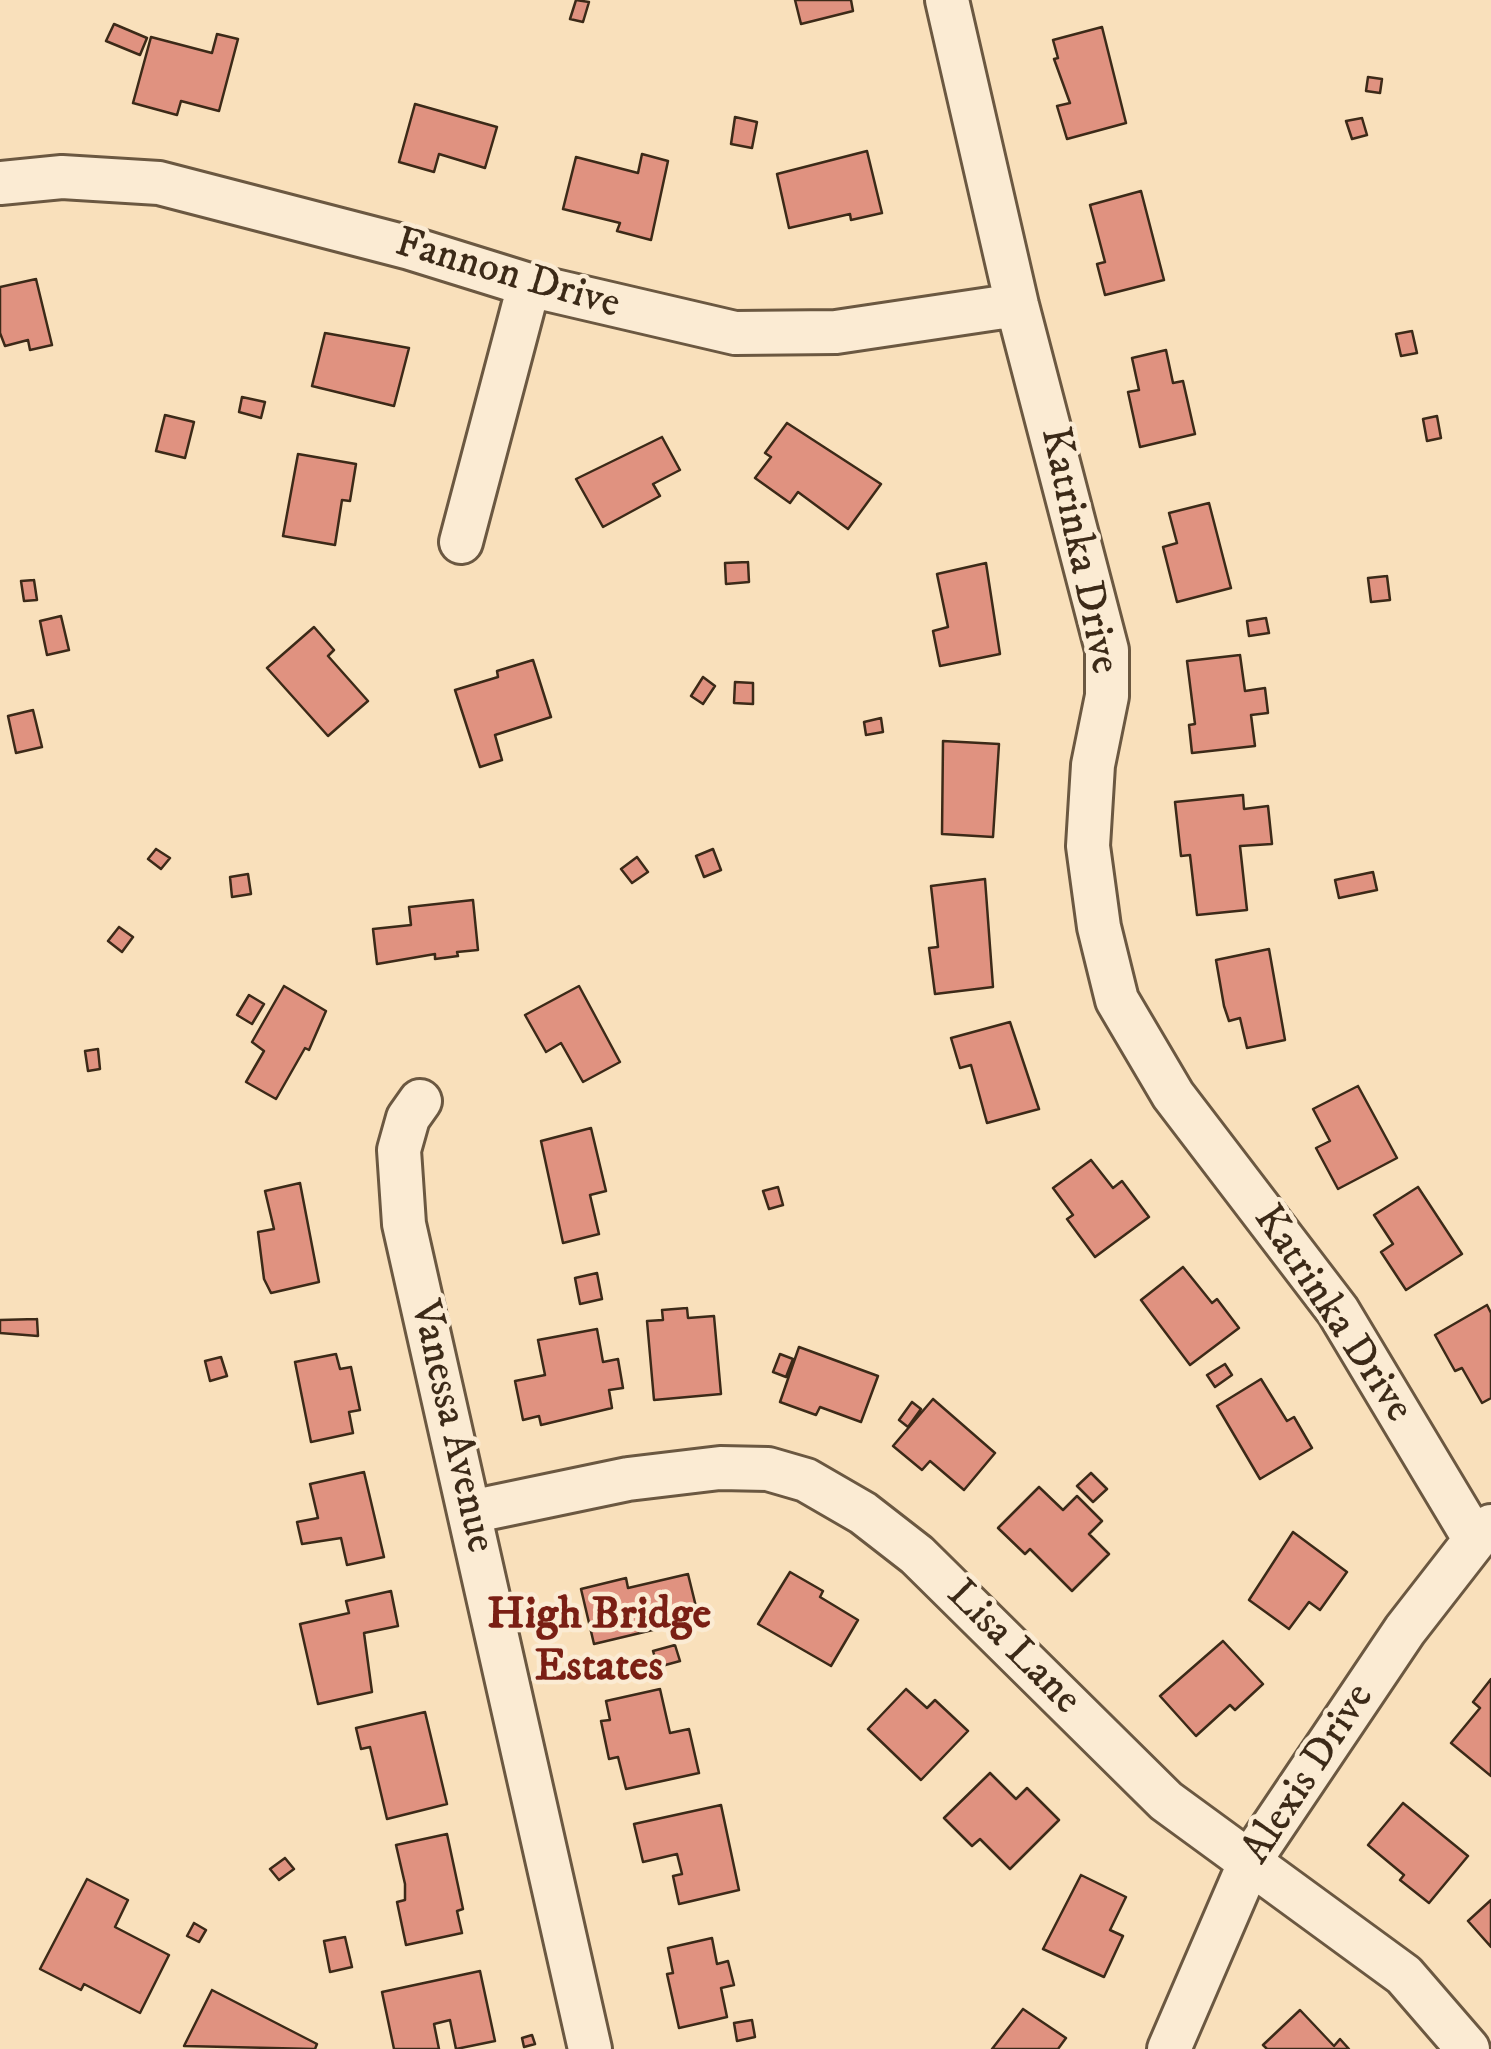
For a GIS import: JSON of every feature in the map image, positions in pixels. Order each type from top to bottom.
[{"type":"street","name":"Katrinka Drive","points":[[947,0],[1017,305],[1107,650],[1107,696],[1093,766],[1088,846],[1102,944],[1117,1000],[1173,1096],[1338,1311],[1483,1533]]},
{"type":"street","name":"Fannon Drive","points":[[0,183],[62,177],[159,183],[410,248],[667,321],[745,334],[836,332],[1017,305]]},
{"type":"street","points":[[461,542],[530,285]]},
{"type":"street","name":"Vanessa Avenue","points":[[420,1101],[402,1132],[400,1196],[590,2049]]},
{"type":"street","name":"Lisa Lane","points":[[470,1512],[628,1479],[702,1470],[768,1469],[806,1480],[864,1513],[916,1555],[1166,1801],[1251,1859],[1404,1975],[1468,2049]]},
{"type":"street","name":"Alexis Drive","points":[[1169,2049],[1251,1859],[1405,1630],[1483,1533]]},
{"type":"building","points":[[576,0],[589,2],[583,22],[570,19]]},
{"type":"building","points":[[795,0],[851,0],[853,11],[801,24]]},
{"type":"building","points":[[114,24],[147,38],[140,55],[106,41]]},
{"type":"building","points":[[1102,27],[1126,123],[1067,139],[1057,106],[1070,103],[1054,59],[1058,58],[1053,40]]},
{"type":"building","points":[[217,34],[238,39],[219,111],[181,101],[177,115],[133,103],[151,37],[212,53]]},
{"type":"building","points":[[1368,77],[1382,79],[1380,93],[1366,91]]},
{"type":"building","points":[[415,104],[497,127],[485,168],[439,154],[434,172],[399,162]]},
{"type":"building","points":[[735,117],[757,122],[752,148],[731,144]]},
{"type":"building","points":[[1362,118],[1367,135],[1352,139],[1346,121]]},
{"type":"building","points":[[867,151],[882,213],[851,220],[850,214],[789,228],[777,174]]},
{"type":"building","points":[[642,154],[668,161],[651,240],[617,231],[620,223],[563,209],[576,157],[638,173]]},
{"type":"building","points":[[1141,191],[1164,280],[1105,295],[1097,264],[1105,262],[1090,205]]},
{"type":"building","points":[[36,279],[52,345],[30,350],[28,340],[5,346],[0,333],[0,287]]},
{"type":"building","points":[[1412,331],[1417,353],[1401,356],[1396,334]]},
{"type":"building","points":[[325,333],[409,348],[394,406],[312,386]]},
{"type":"building","points":[[1166,350],[1173,383],[1183,381],[1195,434],[1140,447],[1128,392],[1139,390],[1132,358]]},
{"type":"building","points":[[242,397],[265,402],[261,418],[239,412]]},
{"type":"building","points":[[165,415],[194,422],[185,458],[156,451]]},
{"type":"building","points":[[1437,416],[1441,438],[1427,441],[1423,419]]},
{"type":"building","points":[[787,423],[881,484],[848,529],[798,492],[790,503],[755,478],[771,457],[765,453]]},
{"type":"building","points":[[662,437],[680,470],[653,484],[660,496],[603,527],[576,479]]},
{"type":"building","points":[[298,454],[356,464],[350,501],[342,500],[335,545],[283,536]]},
{"type":"building","points":[[1209,503],[1231,588],[1177,602],[1163,547],[1177,543],[1169,513]]},
{"type":"building","points":[[748,562],[749,582],[726,584],[725,563]]},
{"type":"building","points":[[986,563],[1000,654],[940,666],[933,631],[948,627],[937,574]]},
{"type":"building","points":[[1387,576],[1390,600],[1371,602],[1368,578]]},
{"type":"building","points":[[34,580],[37,600],[24,601],[21,581]]},
{"type":"building","points":[[61,616],[69,650],[47,655],[40,621]]},
{"type":"building","points":[[1266,618],[1269,633],[1249,636],[1247,621]]},
{"type":"building","points":[[314,627],[334,650],[328,656],[368,701],[328,736],[267,668]]},
{"type":"building","points":[[1240,655],[1245,691],[1265,688],[1268,713],[1251,715],[1255,746],[1192,753],[1189,725],[1195,724],[1187,661]]},
{"type":"building","points":[[533,660],[551,717],[495,735],[502,760],[480,767],[455,690],[498,677],[497,671]]},
{"type":"building","points":[[703,677],[715,686],[703,704],[691,696]]},
{"type":"building","points":[[735,682],[753,683],[753,704],[734,703]]},
{"type":"building","points":[[33,710],[42,747],[16,753],[8,716]]},
{"type":"building","points":[[881,718],[883,732],[866,735],[864,722]]},
{"type":"building","points":[[943,741],[999,744],[993,837],[942,834]]},
{"type":"building","points":[[1243,795],[1244,809],[1268,806],[1272,844],[1240,846],[1247,910],[1197,915],[1190,855],[1181,856],[1175,802]]},
{"type":"building","points":[[156,849],[170,858],[161,869],[148,859]]},
{"type":"building","points":[[713,849],[721,870],[704,877],[696,856]]},
{"type":"building","points":[[637,857],[648,872],[632,883],[621,869]]},
{"type":"building","points":[[1373,872],[1377,890],[1339,898],[1335,880]]},
{"type":"building","points":[[248,874],[251,894],[232,897],[230,877]]},
{"type":"building","points":[[985,879],[993,987],[935,994],[929,948],[938,947],[931,886]]},
{"type":"building","points":[[473,900],[478,950],[457,952],[458,956],[435,959],[435,954],[377,964],[373,929],[411,925],[409,907]]},
{"type":"building","points":[[119,927],[133,937],[122,952],[108,941]]},
{"type":"building","points":[[1269,949],[1285,1040],[1247,1048],[1240,1018],[1229,1021],[1216,960]]},
{"type":"building","points":[[284,986],[326,1011],[309,1050],[305,1048],[276,1099],[246,1082],[264,1051],[252,1042]]},
{"type":"building","points":[[579,986],[620,1062],[583,1082],[561,1043],[546,1052],[525,1015]]},
{"type":"building","points":[[249,995],[264,1004],[252,1024],[237,1015]]},
{"type":"building","points":[[1010,1022],[1039,1109],[987,1123],[971,1065],[960,1068],[951,1038]]},
{"type":"building","points":[[98,1049],[100,1069],[88,1071],[85,1051]]},
{"type":"building","points":[[1358,1086],[1397,1158],[1338,1189],[1316,1148],[1330,1141],[1313,1109]]},
{"type":"building","points":[[591,1128],[606,1191],[590,1195],[599,1234],[563,1243],[541,1141]]},
{"type":"building","points":[[1091,1160],[1113,1188],[1122,1181],[1149,1217],[1095,1257],[1067,1219],[1073,1215],[1053,1188]]},
{"type":"building","points":[[300,1183],[319,1282],[271,1293],[264,1279],[258,1232],[274,1229],[265,1191]]},
{"type":"building","points":[[778,1187],[783,1205],[769,1209],[763,1191]]},
{"type":"building","points":[[1418,1187],[1462,1254],[1406,1290],[1381,1252],[1393,1244],[1374,1215]]},
{"type":"building","points":[[1183,1267],[1212,1303],[1217,1299],[1239,1328],[1190,1365],[1141,1300]]},
{"type":"building","points":[[597,1273],[602,1299],[580,1304],[575,1278]]},
{"type":"building","points":[[1487,1305],[1491,1313],[1491,1398],[1482,1403],[1462,1368],[1455,1371],[1435,1335]]},
{"type":"building","points":[[687,1308],[688,1318],[714,1316],[721,1394],[654,1400],[647,1321],[663,1320],[662,1310]]},
{"type":"building","points":[[37,1319],[38,1336],[0,1333],[0,1320]]},
{"type":"building","points":[[597,1329],[603,1362],[618,1359],[623,1388],[609,1390],[612,1408],[541,1425],[539,1416],[523,1420],[515,1381],[545,1375],[538,1340]]},
{"type":"building","points":[[799,1347],[878,1376],[861,1422],[820,1407],[816,1415],[780,1402]]},
{"type":"building","points":[[336,1354],[340,1369],[351,1367],[360,1410],[349,1412],[353,1433],[311,1442],[295,1362]]},
{"type":"building","points":[[780,1354],[793,1359],[786,1377],[773,1372]]},
{"type":"building","points":[[221,1357],[227,1376],[210,1381],[205,1361]]},
{"type":"building","points":[[1225,1364],[1232,1375],[1215,1387],[1207,1375]]},
{"type":"building","points":[[1261,1379],[1287,1421],[1294,1417],[1312,1448],[1260,1479],[1217,1406]]},
{"type":"building","points":[[933,1399],[995,1453],[964,1490],[930,1461],[922,1470],[893,1446]]},
{"type":"building","points":[[912,1402],[921,1409],[908,1427],[899,1420]]},
{"type":"building","points":[[364,1472],[384,1557],[347,1565],[341,1538],[302,1544],[297,1522],[318,1518],[310,1484]]},
{"type":"building","points":[[1091,1473],[1107,1489],[1093,1502],[1077,1486]]},
{"type":"building","points":[[1039,1487],[1063,1510],[1077,1496],[1102,1521],[1089,1534],[1109,1554],[1072,1591],[1030,1549],[1025,1554],[998,1528]]},
{"type":"building","points":[[1293,1532],[1347,1572],[1320,1610],[1309,1602],[1289,1629],[1249,1600]]},
{"type":"building","points":[[790,1572],[823,1591],[820,1597],[858,1620],[831,1666],[758,1624]]},
{"type":"building","points":[[688,1574],[699,1619],[594,1644],[581,1589],[626,1578],[628,1588]]},
{"type":"building","points":[[391,1591],[398,1626],[364,1633],[372,1692],[318,1704],[300,1624],[349,1613],[346,1601]]},
{"type":"building","points":[[1223,1641],[1263,1684],[1235,1710],[1230,1705],[1196,1736],[1160,1696]]},
{"type":"building","points":[[675,1645],[680,1661],[658,1667],[653,1651]]},
{"type":"building","points":[[1491,1679],[1491,1776],[1451,1743],[1480,1708],[1473,1702]]},
{"type":"building","points":[[660,1689],[670,1733],[689,1729],[699,1773],[626,1789],[618,1757],[609,1759],[601,1721],[610,1720],[606,1701]]},
{"type":"building","points":[[906,1689],[927,1708],[935,1700],[968,1731],[921,1780],[868,1729]]},
{"type":"building","points":[[425,1712],[447,1804],[387,1819],[370,1747],[361,1749],[356,1728]]},
{"type":"building","points":[[990,1773],[1016,1799],[1027,1788],[1059,1820],[1010,1869],[980,1839],[972,1846],[944,1818]]},
{"type":"building","points":[[1403,1803],[1468,1856],[1429,1903],[1400,1880],[1404,1875],[1368,1845]]},
{"type":"building","points":[[721,1805],[739,1890],[679,1904],[673,1876],[682,1874],[677,1854],[643,1862],[634,1824]]},
{"type":"building","points":[[447,1834],[463,1909],[457,1911],[462,1933],[406,1945],[397,1902],[405,1900],[405,1884],[396,1845]]},
{"type":"building","points":[[285,1858],[294,1869],[279,1880],[270,1869]]},
{"type":"building","points":[[1081,1875],[1126,1897],[1110,1930],[1123,1936],[1104,1977],[1043,1949]]},
{"type":"building","points":[[87,1879],[128,1900],[115,1927],[169,1955],[140,2013],[84,1984],[81,1990],[40,1969]]},
{"type":"building","points":[[1491,1900],[1491,1947],[1468,1921]]},
{"type":"building","points":[[194,1923],[206,1930],[199,1942],[187,1936]]},
{"type":"building","points":[[345,1937],[352,1967],[330,1972],[324,1941]]},
{"type":"building","points":[[712,1938],[717,1964],[728,1961],[734,1985],[721,1988],[727,2017],[679,2028],[667,1974],[673,1973],[668,1948]]},
{"type":"building","points":[[480,1971],[495,2041],[456,2049],[450,2020],[434,2024],[439,2049],[394,2049],[382,1992]]},
{"type":"building","points":[[212,1990],[317,2044],[315,2049],[184,2046]]},
{"type":"building","points":[[1023,2009],[1066,2038],[1058,2049],[992,2049]]},
{"type":"building","points":[[1300,2010],[1334,2046],[1340,2039],[1349,2049],[1267,2049],[1263,2045]]},
{"type":"building","points":[[752,2020],[755,2037],[737,2041],[734,2023]]},
{"type":"building","points":[[532,2035],[535,2044],[524,2047],[522,2038]]},
{"type":"district","name":"High Bridge Estates","points":[[599,1644]]}]
